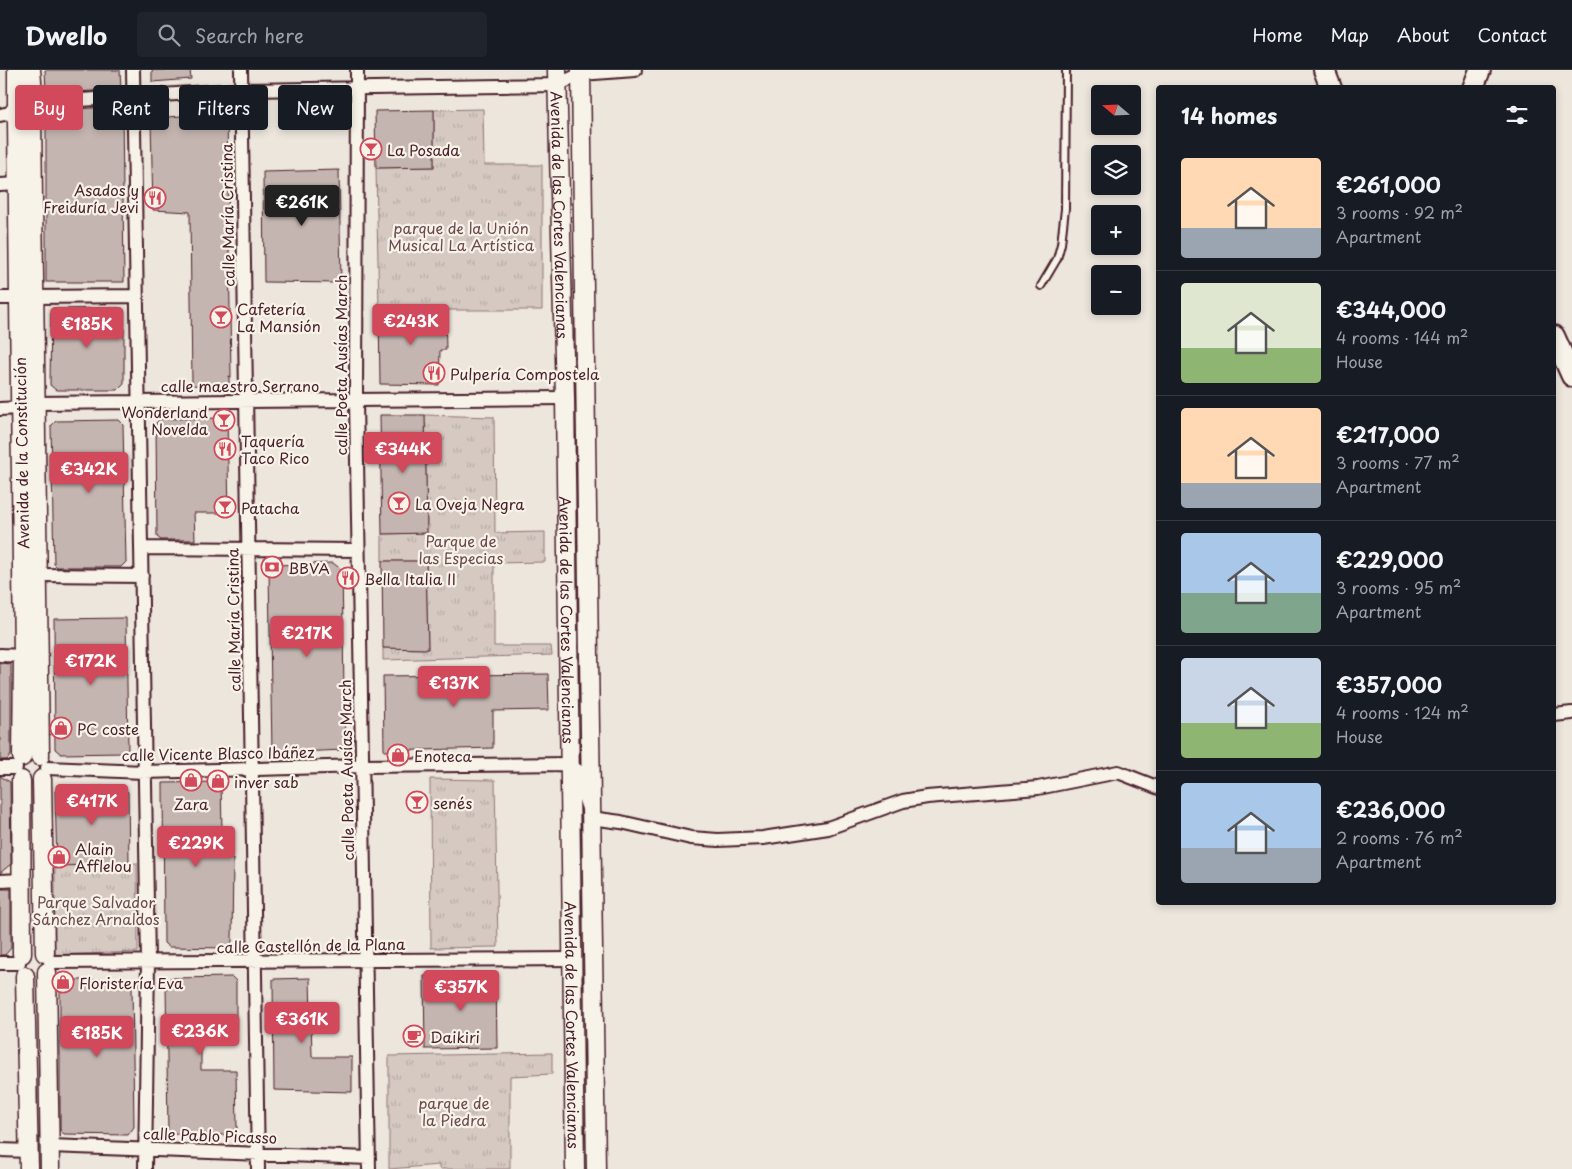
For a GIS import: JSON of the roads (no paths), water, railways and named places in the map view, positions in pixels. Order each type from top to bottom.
[{"type":"main road","points":[[1556,340],[1572,376]]},
{"type":"street","name":"Avenida de la Constitución","points":[[17,70],[18,85]]},
{"type":"street","name":"Avenida de la Constitución","points":[[28,85],[32,70]]},
{"type":"street","points":[[133,70],[134,85]]},
{"type":"street","name":"calle María Cristina","points":[[241,70],[241,85]]},
{"type":"street","name":"calle Poeta Ausías March","points":[[356,70],[356,400],[369,1163]]},
{"type":"street","points":[[268,89],[558,77],[581,72],[635,70]]},
{"type":"street","name":"Avenida de las Cortes Valencianas","points":[[581,72],[596,1169]]},
{"type":"street","name":"Avenida de las Cortes Valencianas","points":[[558,77],[565,398],[575,1169]]},
{"type":"street","name":"Avenida de la Constitución","points":[[20,130],[18,184],[26,297]]},
{"type":"street","name":"Avenida de la Constitución","points":[[21,130],[28,405],[23,656],[15,768],[22,880],[22,964],[29,1169]]},
{"type":"street","points":[[135,130],[148,962],[145,1169]]},
{"type":"street","name":"calle María Cristina","points":[[242,130],[258,1169]]},
{"type":"street","points":[[0,185],[18,184]]},
{"type":"street","points":[[0,298],[137,296]]},
{"type":"street","name":"calle maestro Serrano","points":[[0,409],[28,405],[139,402],[565,398]]},
{"type":"street","name":"Avenida de la Constitución","points":[[28,405],[39,575],[48,962],[50,1169]]},
{"type":"street","points":[[141,548],[358,550]]},
{"type":"street","points":[[39,575],[142,576]]},
{"type":"street","points":[[0,656],[23,656]]},
{"type":"street","points":[[1556,715],[1572,713]]},
{"type":"street","points":[[31,753],[43,768],[31,784],[15,768],[31,753]]},
{"type":"street","points":[[569,764],[581,773],[584,796],[591,818],[629,823],[691,838],[718,840],[763,838],[828,828],[903,801],[927,797],[1038,788],[1118,772],[1156,787]]},
{"type":"street","name":"calle Vicente Blasco Ibáñez","points":[[43,768],[144,772],[362,766],[569,764]]},
{"type":"street","points":[[0,881],[22,880]]},
{"type":"street","points":[[0,963],[22,964],[40,978],[48,962],[36,948],[22,964]]},
{"type":"street","name":"calle Castellón de la Plana","points":[[48,962],[573,959]]},
{"type":"street","name":"calle Pablo Picasso","points":[[50,1146],[258,1154],[369,1163]]},
{"type":"street","points":[[0,1150],[29,1151]]},
{"type":"lane","points":[[1041,286],[1057,259],[1061,244],[1065,208],[1066,70]]},
{"type":"place","name":"La Posada","points":[[371,149]]},
{"type":"place","name":"Asados y Freiduría Jevi","points":[[155,198]]},
{"type":"place","name":"Cafetería La Mansión","points":[[221,317]]},
{"type":"place","name":"Pulpería Compostela","points":[[434,373]]},
{"type":"place","name":"Wonderland Novelda","points":[[224,420]]},
{"type":"place","name":"Taquería Taco Rico","points":[[225,449]]},
{"type":"place","name":"La Oveja Negra","points":[[399,503]]},
{"type":"place","name":"Patacha","points":[[225,507]]},
{"type":"place","name":"BBVA","points":[[272,567]]},
{"type":"place","name":"Bella Italia II","points":[[348,578]]},
{"type":"place","name":"PC coste","points":[[61,728]]},
{"type":"place","name":"Enoteca","points":[[398,755]]},
{"type":"place","name":"Zara","points":[[191,780]]},
{"type":"place","name":"inver sab","points":[[218,781]]},
{"type":"place","name":"senés","points":[[417,802]]},
{"type":"place","name":"Alain Afflelou","points":[[59,857]]},
{"type":"place","name":"Floristería Eva","points":[[63,982]]},
{"type":"place","name":"Daikiri","points":[[414,1036]]},
{"type":"park label","name":"parque de la Unión Musical La Artística","points":[[461,236]]},
{"type":"park label","name":"Parque de las Especias","points":[[461,548]]},
{"type":"park label","name":"Parque Salvador Sánchez Arnaldos","points":[[96,910]]},
{"type":"park label","name":"parque de la Piedra","points":[[454,1110]]}]
